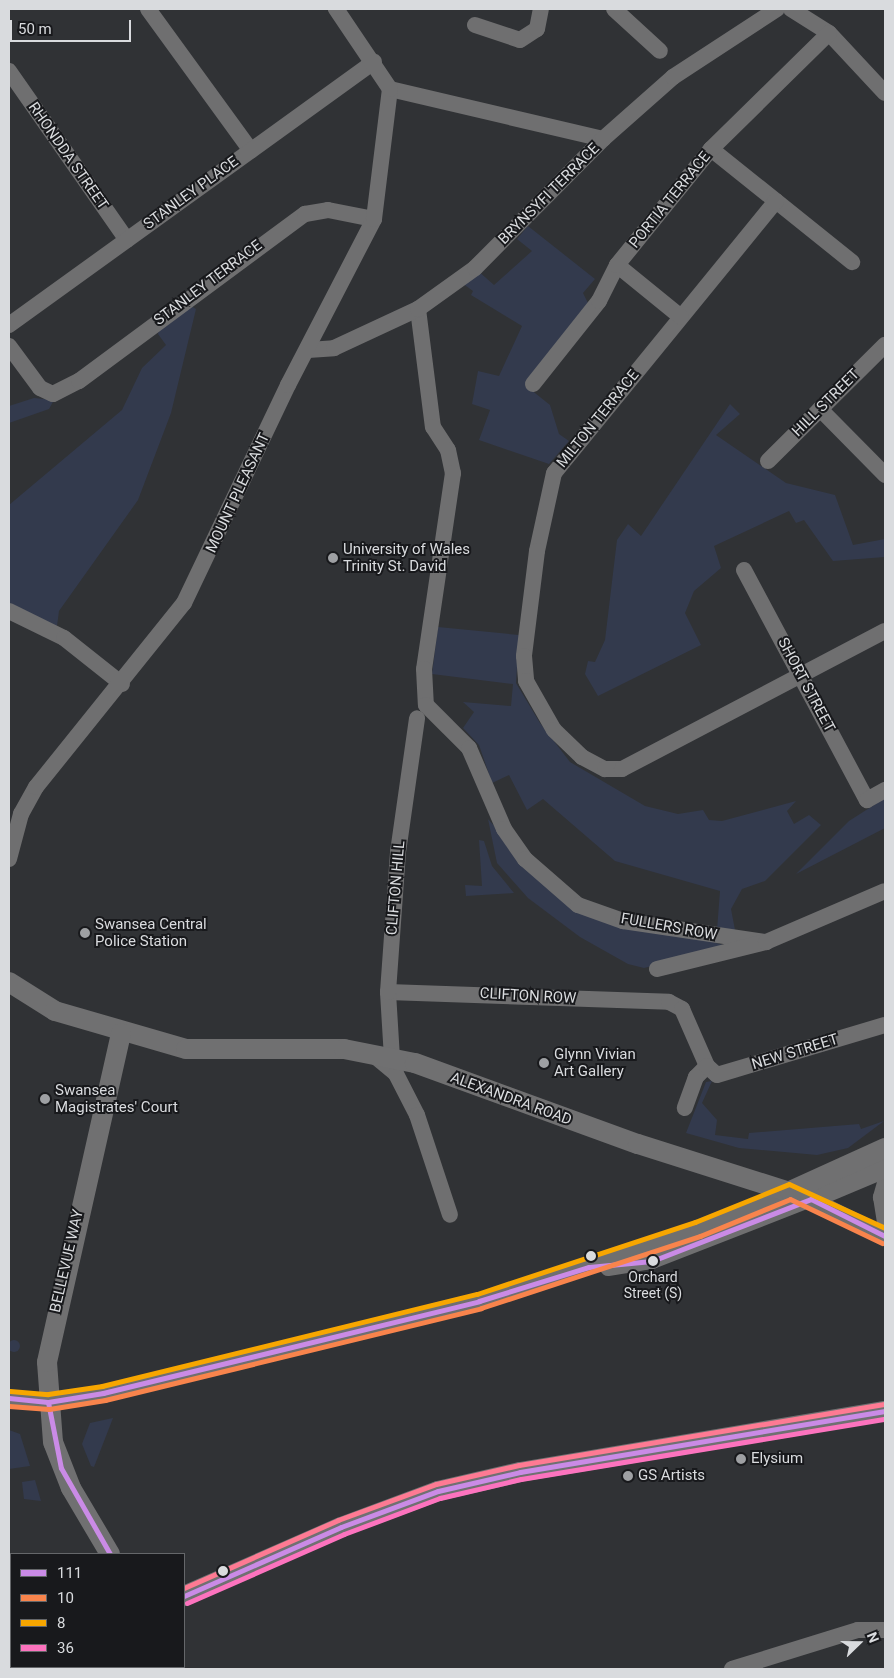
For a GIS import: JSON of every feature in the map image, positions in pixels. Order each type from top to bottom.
[{"type":"main road","name":"ALEXANDRA ROAD","points":[[9,982],[55,1011],[121,1033],[207,1051],[344,1049],[392,1058],[638,1144],[790,1190],[811,1199]]},
{"type":"main road","name":"BELLEVUE WAY","points":[[109,1553],[62,1468],[48,1402],[52,1331],[98,1122],[121,1033]]},
{"type":"main road","points":[[790,1190],[885,1148]]},
{"type":"main road","points":[[811,1199],[885,1168]]},
{"type":"main road","points":[[185,1596],[341,1527],[438,1491],[520,1472],[885,1411]]},
{"type":"street","points":[[148,9],[251,151]]},
{"type":"street","points":[[336,9],[374,62],[390,89],[604,139]]},
{"type":"street","points":[[476,25],[520,40],[537,29],[541,9]]},
{"type":"street","points":[[614,9],[660,51]]},
{"type":"street","name":"BRYNSYFI TERRACE","points":[[308,350],[334,348],[418,309],[475,268],[604,139],[673,77],[777,9]]},
{"type":"street","points":[[791,9],[829,33],[885,93]]},
{"type":"street","name":"PORTIA TERRACE","points":[[533,384],[599,301],[617,265],[712,149],[829,33]]},
{"type":"street","name":"STANLEY PLACE","points":[[9,325],[374,62]]},
{"type":"street","name":"RHONDDA STREET","points":[[9,71],[127,240]]},
{"type":"street","name":"MOUNT PLEASANT","points":[[9,859],[21,814],[36,787],[69,741],[122,684],[193,587],[374,219],[390,89]]},
{"type":"street","points":[[712,149],[852,262]]},
{"type":"street","name":"MILTON TERRACE","points":[[776,201],[554,473],[537,551],[524,656],[526,681],[554,730],[582,757],[605,769],[622,769],[802,674]]},
{"type":"street","name":"STANLEY TERRACE","points":[[9,346],[40,388],[53,394],[79,380],[305,214],[328,210],[374,219]]},
{"type":"street","points":[[617,265],[681,317]]},
{"type":"street","name":"FULLERS ROW","points":[[418,309],[433,427],[448,450],[453,473],[424,669],[426,705],[474,757],[489,798],[514,844],[554,888],[578,905],[623,920],[766,942]]},
{"type":"street","name":"HILL STREET","points":[[768,460],[885,345]]},
{"type":"street","points":[[820,409],[885,475]]},
{"type":"street","name":"SHORT STREET","points":[[744,570],[802,674],[867,800],[885,790]]},
{"type":"street","points":[[9,611],[64,638],[122,684]]},
{"type":"street","points":[[802,674],[885,631]]},
{"type":"street","name":"CLIFTON HILL","points":[[392,1058],[388,992],[398,852],[417,718]]},
{"type":"street","points":[[657,969],[766,942],[885,891]]},
{"type":"street","name":"CLIFTON ROW","points":[[388,992],[669,1002],[682,1009],[707,1066]]},
{"type":"street","name":"NEW STREET","points":[[707,1066],[717,1075],[885,1025]]},
{"type":"street","points":[[372,1054],[402,1084],[450,1215]]},
{"type":"street","points":[[685,1108],[696,1077],[707,1066]]},
{"type":"street","points":[[885,1183],[882,1197],[885,1221]]},
{"type":"street","points":[[9,1398],[48,1402],[103,1393],[469,1303],[588,1267],[733,1216],[790,1190]]},
{"type":"street","points":[[588,1267],[652,1261],[811,1199]]},
{"type":"street","name":"ALEXANDRA ROAD","points":[[811,1199],[885,1236]]},
{"type":"street","points":[[732,1669],[885,1623]]},
{"type":"street","points":[[858,1630],[885,1630]]},
{"type":"shaded area","points":[[528,226],[595,279],[583,293],[589,305],[525,385],[550,405],[559,434],[569,441],[549,464],[479,440],[490,410],[472,404],[478,371],[499,376],[522,326],[471,295],[473,291],[462,283],[477,270],[494,285],[532,251],[517,239]]},
{"type":"shaded area","points":[[191,306],[196,309],[171,413],[138,500],[59,611],[57,626],[9,605],[9,505],[122,410],[142,368],[166,345],[158,334],[160,325]]},
{"type":"shaded area","points":[[34,398],[54,400],[49,409],[9,423],[9,406]]},
{"type":"shaded area","points":[[730,404],[740,414],[716,435],[786,483],[835,495],[853,545],[885,539],[885,557],[833,561],[804,520],[796,523],[789,511],[714,546],[721,568],[694,591],[685,613],[701,645],[598,696],[585,674],[588,661],[595,662],[605,640],[617,540],[628,524],[641,536]]},
{"type":"shaded area","points":[[438,627],[519,635],[516,683],[540,723],[570,762],[645,806],[678,814],[703,810],[709,820],[722,821],[796,801],[787,811],[794,824],[809,815],[821,825],[765,881],[742,889],[731,909],[735,930],[717,930],[720,891],[615,861],[543,799],[527,810],[509,775],[492,783],[479,745],[463,728],[474,712],[463,702],[511,706],[513,684],[432,674]]},
{"type":"shaded area","points":[[885,798],[885,828],[796,874],[849,821]]},
{"type":"shaded area","points":[[488,819],[559,897],[730,947],[644,968],[628,964],[580,937],[528,898],[497,863]]},
{"type":"shaded area","points":[[479,840],[484,841],[492,866],[514,893],[466,896],[465,885],[482,886]]},
{"type":"shaded area","points":[[712,1081],[702,1103],[717,1120],[715,1135],[748,1139],[749,1133],[859,1124],[861,1129],[884,1121],[848,1148],[817,1155],[739,1148],[686,1133],[706,1082]]},
{"type":"shaded area","points":[[16,1340],[19,1341],[19,1351],[12,1352],[9,1351],[8,1344],[9,1341]]},
{"type":"shaded area","points":[[113,1418],[94,1467],[91,1466],[82,1444],[90,1423]]},
{"type":"shaded area","points":[[9,1430],[20,1434],[30,1466],[9,1469]]},
{"type":"shaded area","points":[[35,1480],[41,1501],[24,1499],[22,1482]]},
{"type":"transit line","name":"8","points":[[10,1391],[48,1394],[102,1386],[477,1294],[695,1222],[789,1184],[885,1228]]},
{"type":"transit line","name":"10","points":[[9,1406],[49,1409],[105,1400],[481,1308],[700,1236],[790,1199],[882,1243]]},
{"type":"transit line","name":"111","points":[[811,1199],[885,1236]]},
{"type":"transit line","name":"111","points":[[9,1398],[48,1402],[103,1393],[479,1301],[589,1267],[652,1261],[811,1199]]},
{"type":"transit line","name":"111","points":[[48,1402],[61,1468],[109,1553]]},
{"type":"transit line","points":[[185,1588],[338,1520],[436,1484],[519,1465],[884,1404]]},
{"type":"transit line","name":"111","points":[[185,1596],[341,1527],[438,1491],[520,1472],[885,1411]]},
{"type":"transit line","name":"36","points":[[187,1603],[344,1534],[440,1498],[521,1479],[885,1419]]},
{"type":"place","name":"University of Wales Trinity St. David","points":[[333,558]]},
{"type":"place","name":"Swansea Central Police Station","points":[[85,933]]},
{"type":"place","name":"Glynn Vivian Art Gallery","points":[[544,1063]]},
{"type":"place","name":"Swansea Magistrates' Court","points":[[45,1099]]},
{"type":"place","name":"Orchard Street (S)","points":[[653,1261]]},
{"type":"place","name":"Elysium","points":[[741,1459]]},
{"type":"place","name":"GS Artists","points":[[628,1476]]}]
